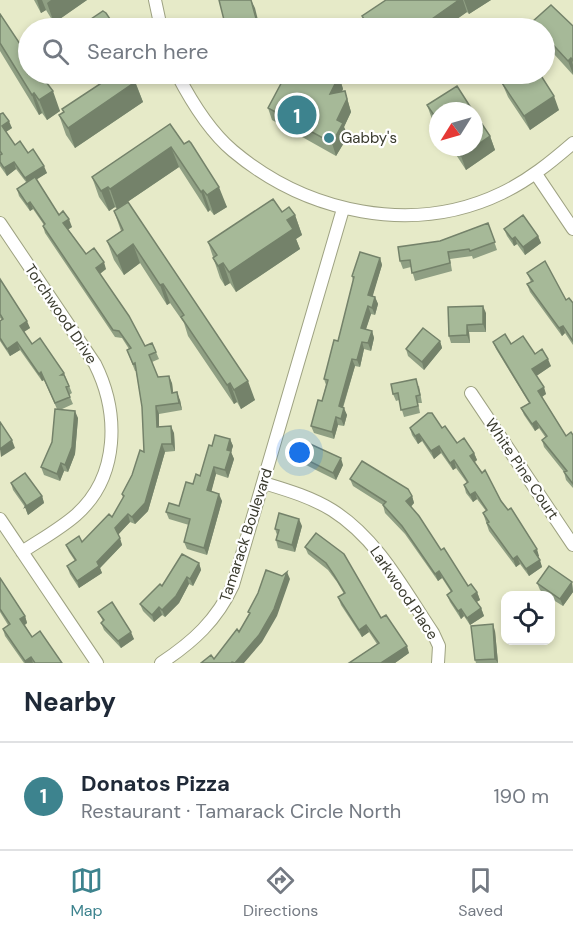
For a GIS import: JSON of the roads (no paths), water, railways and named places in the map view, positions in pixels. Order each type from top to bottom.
[{"type":"street","points":[[156,0],[159,18]]},
{"type":"street","points":[[182,84],[191,101],[232,150],[284,187],[343,209],[383,215],[423,214],[463,207],[501,193],[536,174],[573,143]]},
{"type":"street","points":[[536,174],[573,230]]},
{"type":"street","name":"Tamarack Boulevard","points":[[161,663],[194,640],[224,604],[264,483],[343,209]]},
{"type":"street","name":"Torchwood Drive","points":[[0,223],[95,364],[102,379],[112,415],[109,457],[99,485],[78,513],[22,552]]},
{"type":"street","name":"White Pine Court","points":[[471,393],[573,545]]},
{"type":"street","name":"Larkwood Place","points":[[264,483],[309,498],[332,510],[367,539],[434,633],[439,646],[439,661]]},
{"type":"street","points":[[0,519],[97,663]]},
{"type":"place","name":"Donatos Pizza","points":[[297,115]]},
{"type":"place","name":"Gabby's","points":[[329,138]]}]
